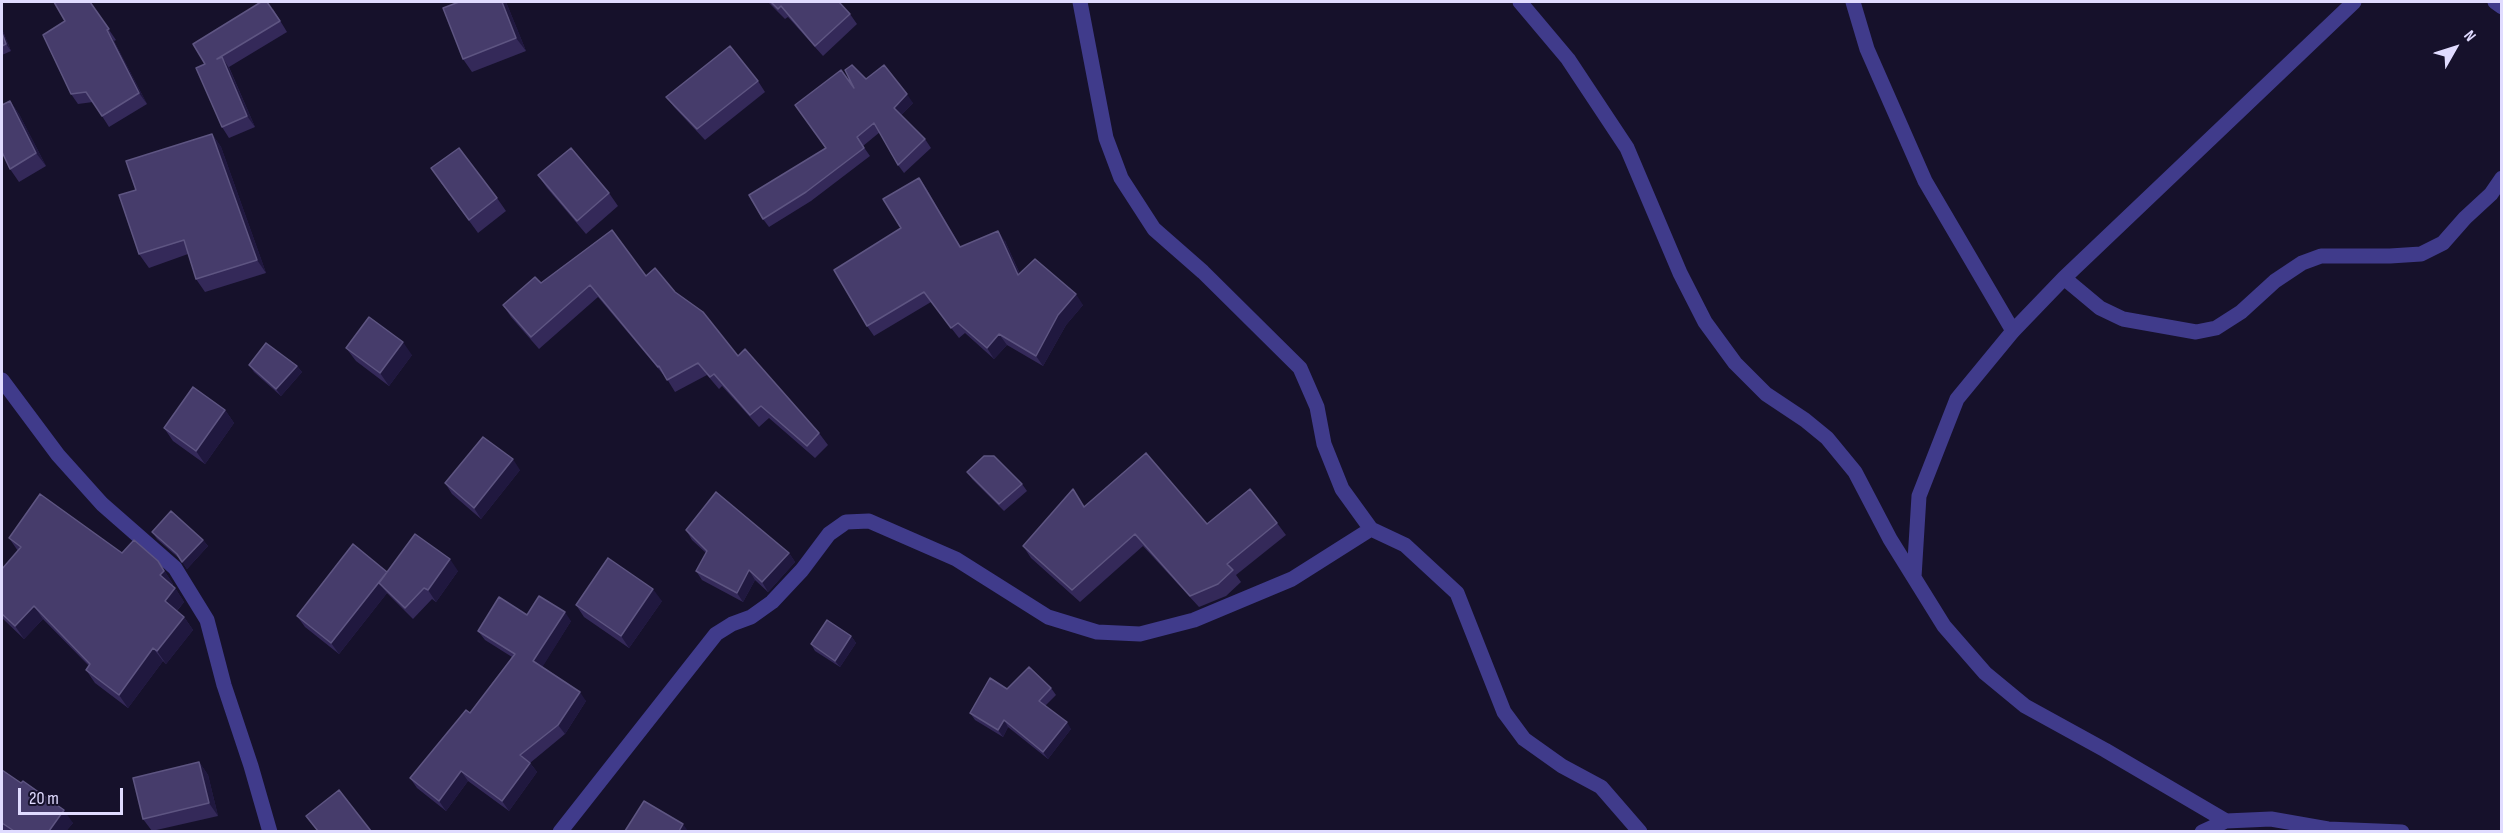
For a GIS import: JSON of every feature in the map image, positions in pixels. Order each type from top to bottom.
[{"type":"street","points":[[1080,2],[1106,138],[1120,178],[1154,229],[1203,272],[1300,368],[1317,407],[1324,444],[1341,489],[1371,529],[1405,545],[1457,593],[1504,712],[1524,739],[1562,766],[1600,787],[1640,831]]},
{"type":"street","points":[[1520,2],[1568,59],[1627,148],[1680,273],[1705,322],[1735,363],[1766,393],[1827,438],[1855,472],[1890,539],[1944,626],[1985,673],[2025,706],[2226,821]]},
{"type":"street","points":[[1853,2],[1867,49],[1924,181],[2013,331]]},
{"type":"street","points":[[1914,577],[1919,496],[1958,399],[2013,331],[2064,278],[2354,2]]},
{"type":"street","points":[[2495,2],[2502,7]]},
{"type":"street","points":[[2064,278],[2100,308],[2123,319],[2196,332],[2216,328],[2241,312],[2275,281],[2302,263],[2321,256],[2421,254],[2443,243],[2491,195],[2502,178]]},
{"type":"street","points":[[2,380],[28,418],[102,504],[175,568],[207,620],[224,685],[270,831]]},
{"type":"street","points":[[560,831],[716,634],[732,624],[751,617],[772,602],[802,570],[829,534],[846,522],[869,520],[956,559],[1048,617],[1096,632],[1140,634],[1194,620],[1292,579],[1371,529]]},
{"type":"street","points":[[2202,831],[2226,821],[2271,819],[2328,829],[2402,831]]},
{"type":"building","points":[[54,2],[90,2],[109,29],[107,30],[139,93],[102,116],[86,92],[71,94],[43,35],[65,21]]},
{"type":"building","points":[[261,2],[267,2],[280,21],[217,59],[222,57],[247,116],[222,127],[196,68],[205,64],[193,44]]},
{"type":"building","points":[[459,2],[502,2],[516,38],[463,59],[443,8]]},
{"type":"building","points":[[771,2],[839,2],[850,14],[815,46],[781,6],[778,9]]},
{"type":"building","points":[[2,33],[6,44],[2,46]]},
{"type":"building","points":[[730,46],[758,81],[697,129],[666,97]]},
{"type":"building","points":[[852,65],[866,79],[884,65],[907,94],[894,108],[925,139],[898,165],[874,123],[857,137],[864,148],[806,192],[763,219],[749,195],[826,148],[795,105],[841,70],[854,88],[845,70]]},
{"type":"building","points":[[10,101],[36,153],[10,169],[2,152],[2,105]]},
{"type":"building","points":[[212,134],[257,260],[196,279],[184,240],[139,254],[119,195],[136,190],[126,161]]},
{"type":"building","points":[[459,148],[497,198],[469,220],[431,168]]},
{"type":"building","points":[[571,148],[609,193],[577,221],[538,175]]},
{"type":"building","points":[[919,178],[960,247],[998,231],[1018,275],[1035,259],[1076,294],[1058,315],[1036,356],[999,334],[987,348],[958,323],[951,328],[924,292],[867,326],[834,270],[901,228],[883,199]]},
{"type":"building","points":[[612,230],[646,276],[655,268],[675,292],[703,312],[738,356],[745,349],[819,433],[807,446],[761,406],[750,415],[714,374],[710,377],[698,363],[667,380],[659,366],[590,285],[531,337],[503,305],[535,277],[541,283]]},
{"type":"building","points":[[369,317],[403,342],[380,373],[346,348]]},
{"type":"building","points":[[266,343],[297,366],[276,389],[249,365]]},
{"type":"building","points":[[193,387],[225,410],[196,451],[164,428]]},
{"type":"building","points":[[483,437],[513,459],[474,508],[445,483]]},
{"type":"building","points":[[1146,453],[1207,524],[1250,489],[1277,523],[1227,564],[1233,570],[1218,584],[1190,596],[1135,534],[1072,590],[1023,546],[1073,489],[1084,507]]},
{"type":"building","points":[[984,456],[994,456],[1022,484],[999,504],[967,472]]},
{"type":"building","points":[[716,492],[789,553],[762,582],[749,570],[737,593],[696,571],[707,551],[686,530]]},
{"type":"building","points":[[40,494],[122,553],[134,540],[158,561],[164,571],[160,575],[175,588],[165,601],[184,617],[157,651],[153,648],[119,695],[86,670],[90,664],[34,606],[15,626],[2,614],[2,569],[21,547],[9,538]]},
{"type":"building","points":[[171,511],[203,540],[182,562],[177,554],[152,532]]},
{"type":"building","points":[[415,534],[450,559],[428,590],[424,588],[405,608],[379,583]]},
{"type":"building","points":[[353,544],[387,572],[331,643],[297,616]]},
{"type":"building","points":[[608,558],[653,589],[621,636],[576,605]]},
{"type":"building","points":[[539,596],[565,612],[533,661],[580,692],[558,725],[520,755],[530,763],[502,801],[461,771],[439,801],[410,778],[466,710],[470,713],[515,654],[478,631],[499,597],[527,615]]},
{"type":"building","points":[[827,620],[851,636],[835,661],[811,644]]},
{"type":"building","points":[[1029,667],[1051,688],[1039,701],[1067,722],[1043,752],[1004,720],[998,730],[970,713],[990,678],[1007,689]]},
{"type":"building","points":[[199,762],[209,803],[143,819],[133,778]]},
{"type":"building","points":[[2,770],[21,783],[23,781],[64,810],[49,831],[14,831],[2,823]]},
{"type":"building","points":[[339,790],[371,831],[318,831],[306,816]]},
{"type":"building","points":[[644,801],[683,824],[679,831],[625,831]]}]
